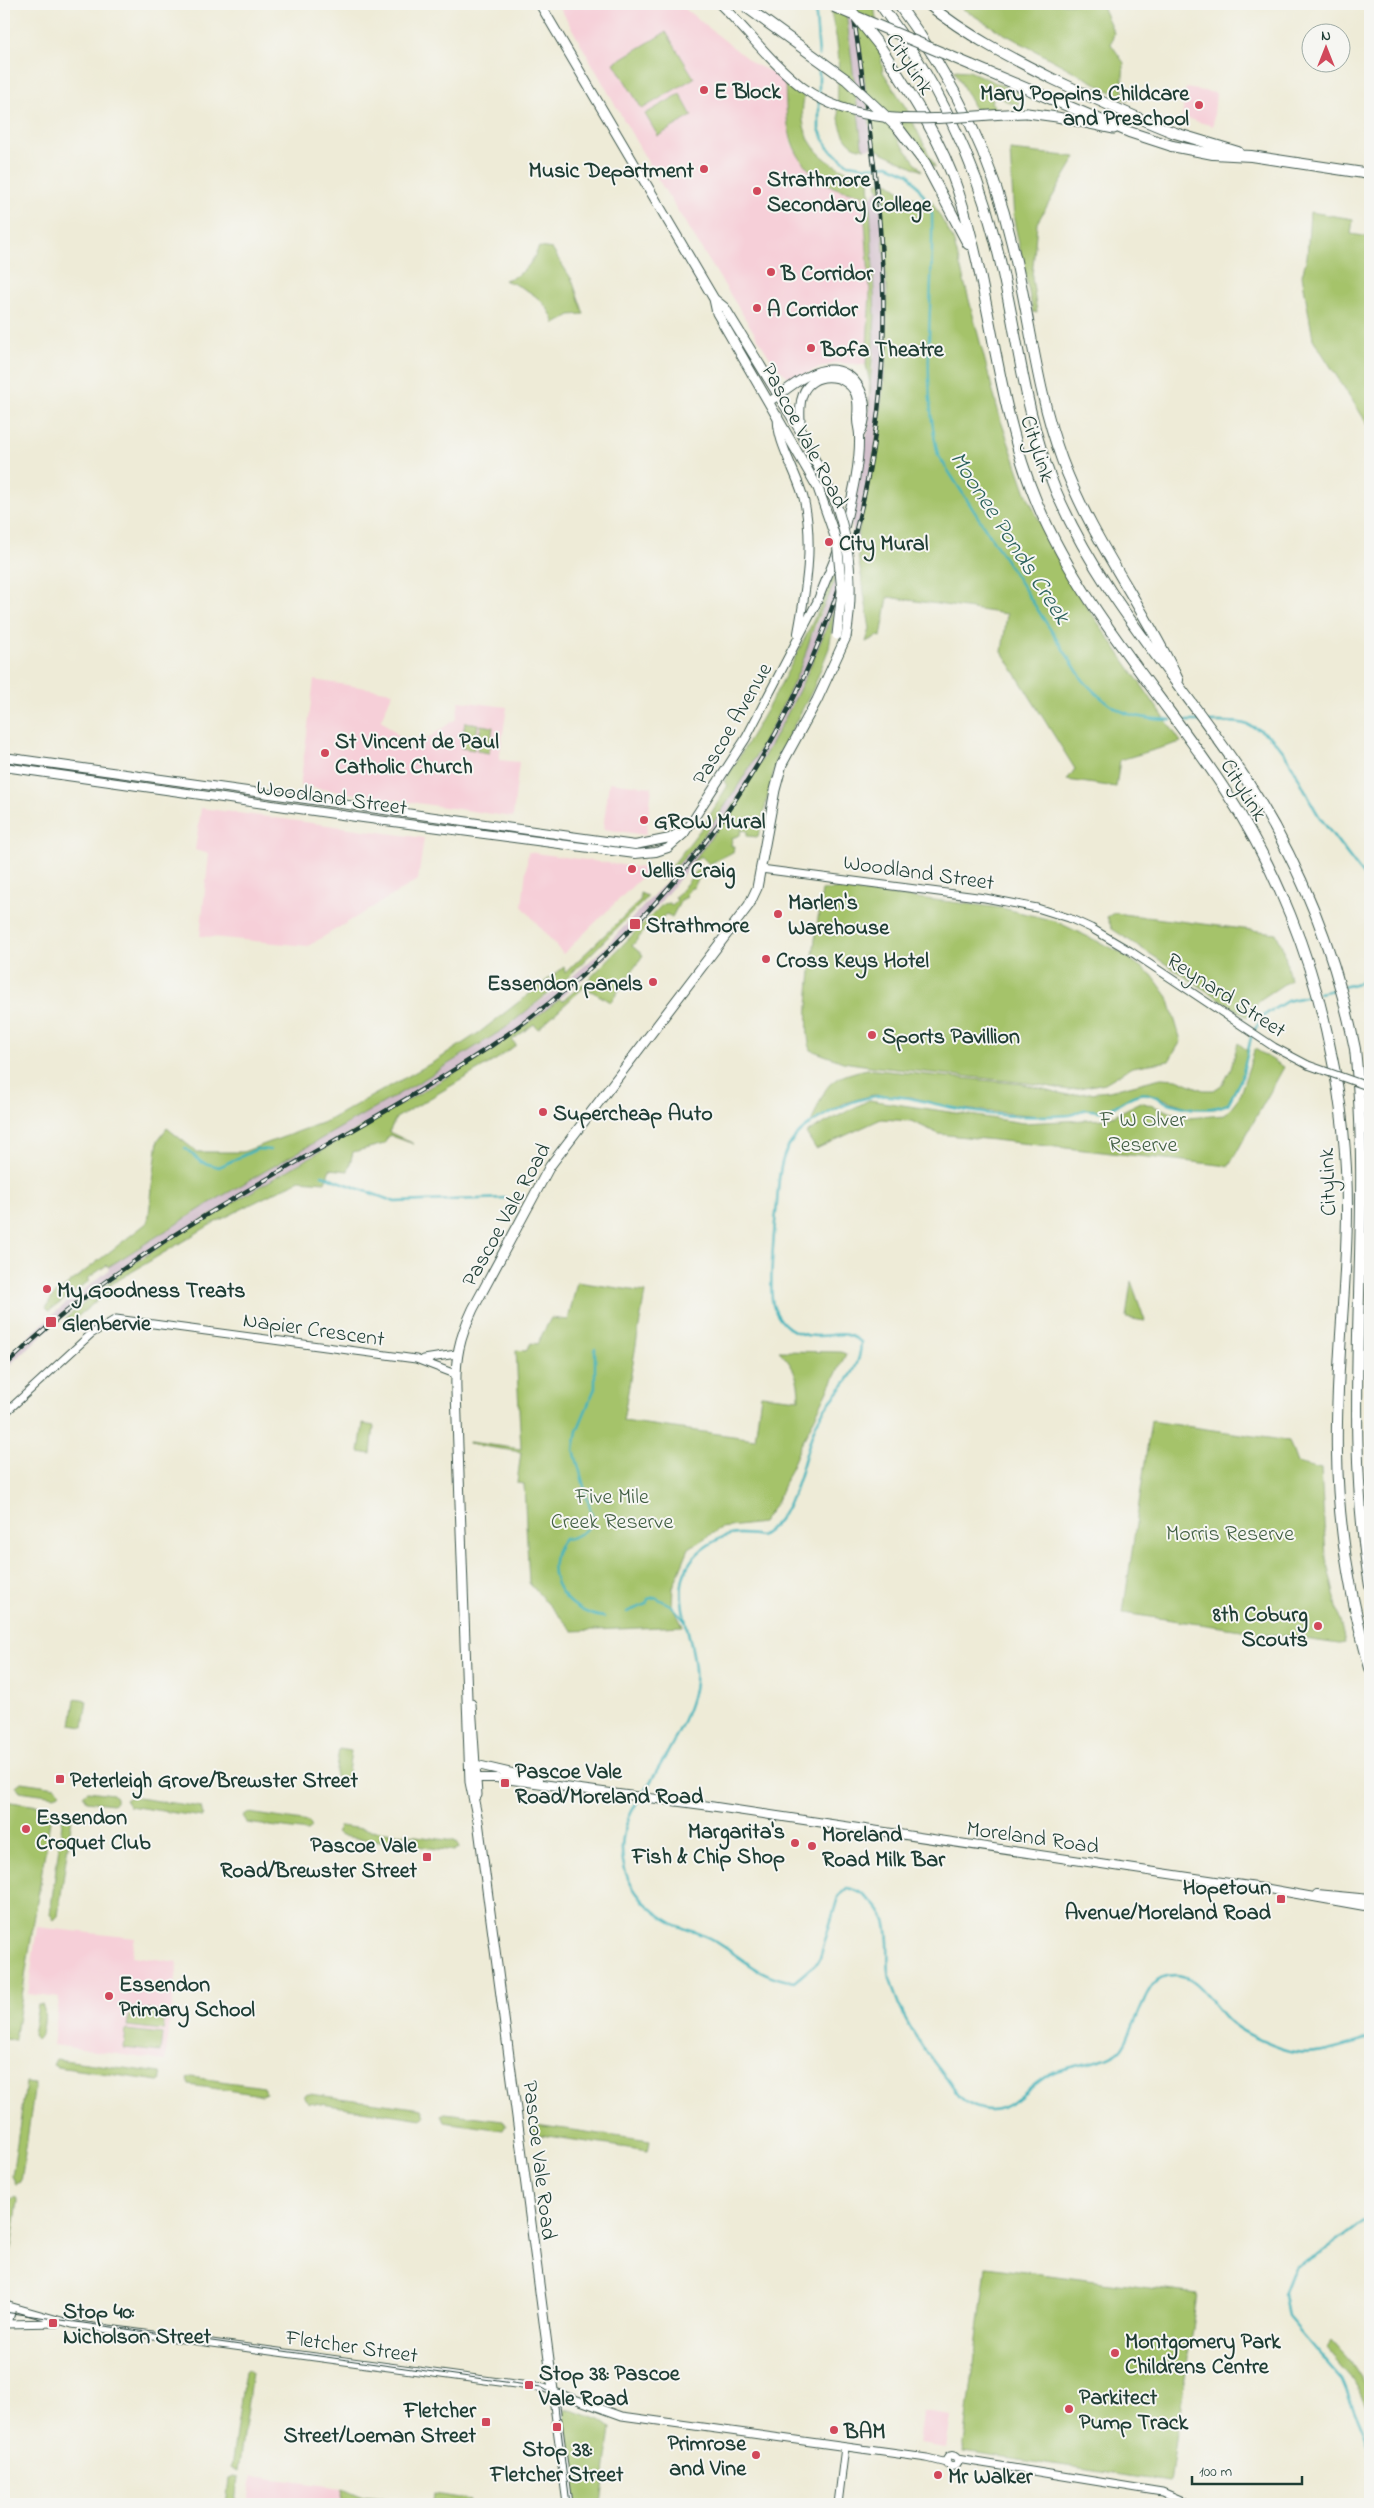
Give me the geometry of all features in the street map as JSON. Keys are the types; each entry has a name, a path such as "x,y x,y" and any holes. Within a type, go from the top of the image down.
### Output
{"highway":[{"path":"828,4 1128,132 1172,146 1370,174"},
{"name":"CityLink","path":"846,4 879,45 919,108 957,187 976,258 1004,401 1038,504 1083,591 1232,801 1266,861 1298,936 1314,984 1321,1007 1339,1095 1346,1174 1347,1210 1336,1448 1338,1495 1350,1589 1370,1668"},
{"name":"CityLink","path":"880,4 916,55 942,101 977,180 996,242 1029,409 1054,487 1075,532 1114,599 1246,780 1287,849 1321,927 1354,1045 1364,1097 1370,1177 1369,1264 1360,1440 1363,1534 1370,1586"},
{"path":"898,4 953,89 971,124 995,184 1013,244 1041,392 1074,492 1110,563 1158,639 1188,701"},
{"path":"928,4 964,31 1013,59 1128,115 1175,133 1251,156"},
{"path":"744,5 847,80 899,128 925,163 976,258"}],"main road":[{"name":"Pascoe Vale Road","path":"540,4 714,299 724,308 802,432 835,501 844,527 850,567 851,608 827,680 782,764 775,790 757,888 748,905 550,1166 473,1309 462,1333 456,1354 455,1374 468,1685 467,1709 473,1778 568,2504"},
{"path":"720,4 786,74 820,98 849,110 895,119 1027,113 1057,116 1128,132"},
{"name":"Pascoe Vale Road","path":"714,299 717,313 770,401 824,502 833,527 840,561 842,636"},
{"name":"Pascoe Avenue","path":"656,852 679,840 736,754 797,643 825,584 840,545 856,470 860,434 864,425 866,400 856,384 845,374 828,370 816,372 770,401"},
{"name":"Pascoe Avenue","path":"802,432 800,407 803,392 813,382 827,377 842,380 854,391 857,400 857,423 860,434"},
{"name":"Pascoe Avenue","path":"778,416 777,427 798,480 808,518 808,572 797,643"},
{"name":"Woodland Street","path":"4,757 635,845 654,842"},
{"name":"Woodland Street","path":"4,767 427,827 635,854 656,852"},
{"name":"Pascoe Avenue","path":"654,842 676,836 694,820"},
{"path":"654,842 656,852"},
{"name":"Moreland Road","path":"473,1764 560,1785"},
{"name":"Moreland Road","path":"473,1778 560,1785 661,1798 1263,1888 1370,1907"},
{"name":"Moreland Road","path":"1263,1888 1370,1899"}],"street":[{"name":"Woodland Street","path":"761,869 986,898 1037,908 1069,918"},
{"name":"Reynard Street","path":"1069,918 1091,928 1130,951 1274,1047 1308,1066 1370,1087"},
{"name":"Napier Crescent","path":"4,1414 90,1334 116,1320 416,1359 434,1359 456,1354"},
{"name":"Napier Crescent","path":"416,1359 455,1374"},
{"name":"Fletcher Street","path":"7,2303 72,2324"},
{"path":"5,2324 11,2315 7,2303"},
{"name":"Fletcher Street","path":"5,2324 72,2324 553,2390 622,2416 947,2461 953,2456 957,2462 1162,2492 1190,2504"},
{"path":"838,2504 846,2447"}],"shaded area":[{"name":"Strathmore Secondary College","path":"558,4 679,4 754,64 785,78 786,113 791,144 806,167 834,187 863,194 870,291 866,365 836,363 813,370 794,381 775,366 654,173"},
{"path":"845,4 855,4 873,148 865,149 862,146"},
{"name":"Mary Poppins Childcare and Preschool","path":"1186,88 1216,93 1213,126 1182,117"},
{"path":"878,189 880,190 885,252 886,362 876,445 856,544 851,521 867,433 874,355 874,276 870,198"},
{"path":"836,576 837,599 824,635 789,713 753,777 697,858 656,907 605,958 560,999 494,1048 174,1237 114,1275 65,1314 4,1370 4,1359 59,1309 109,1270 108,1267 210,1203 478,1046 560,987 599,953 676,871 674,869 698,843 732,793 766,737 791,688"},
{"path":"314,680 393,692 381,720 413,748 456,719 459,701 507,707 499,760 519,762 513,817 300,786"},
{"path":"609,782 652,787 646,835 603,829"},
{"path":"201,808 424,838 418,880 308,946 200,936 209,854 195,850"},
{"path":"528,852 643,868 646,873 563,954 522,906"},
{"name":"Essendon Primary School","path":"37,1927 135,1938 132,1956 178,1962 165,2061 53,2045 59,1998 28,1994"},
{"path":"923,2412 951,2416 946,2448 919,2444"},
{"path":"252,2476 343,2488 341,2504 248,2504"}],"green space":[{"path":"830,4 845,4 862,146 865,149 853,145 845,136 840,124 838,109 838,50"},
{"path":"855,4 874,4 883,72 906,108 935,167 933,167 901,127 894,134 922,171 873,148"},
{"path":"939,4 955,4 944,8"},
{"path":"955,4 1101,4 1114,33 1111,44 1124,63 1122,88 1128,101 999,31"},
{"path":"666,32 694,78 642,109 614,63"},
{"path":"954,70 969,71 1022,94 1017,106 994,95 991,102 998,110 975,109"},
{"path":"785,78 804,97 802,113 804,128 817,151 828,161 840,168 869,178 875,315 868,420 870,384 866,365 870,291 863,195 833,187 817,177 797,154 788,127"},
{"path":"680,94 692,116 658,136 645,114"},
{"path":"1010,150 1076,157 1037,223 1032,277 1037,313 1033,312 1014,220"},
{"path":"877,182 890,183 906,196 932,202 953,239 1000,418 1026,493 1067,578 1181,742 1120,760 1116,787 1067,780 1075,769 1002,652 1007,614 888,597 881,637 878,636 866,642 870,629 856,544 876,445 886,362 887,294 880,190 878,189"},
{"path":"1310,212 1353,219 1351,234 1370,237 1370,428 1313,339 1302,275 1307,257"},
{"path":"539,247 552,249 572,280 584,314 570,315 555,324 541,301 528,291 504,280 516,276 526,269"},
{"path":"836,568 832,588 816,621 802,662 774,723 758,752 722,811 681,861 660,881 704,825 728,785 724,782 799,650"},
{"path":"837,599 829,648 813,689 777,758 758,837 747,836 747,831 741,830 740,835 732,838 731,846 734,846 733,852 709,864 701,856 688,868 733,805 773,740 808,671"},
{"path":"465,722 478,724 474,750 461,748"},
{"path":"481,725 493,727 489,753 477,751"},
{"path":"700,867 708,872 699,878 693,888 686,894 687,897 681,900 672,917 666,914 653,926 650,924 632,946 643,955 611,1002 584,987 538,1029 534,1024 512,1040 516,1045 497,1059 396,1118 389,1132 414,1144 389,1135 384,1144 353,1152 348,1171 330,1169 325,1182 299,1180 210,1225 110,1285 108,1299 100,1298 70,1323 66,1318 115,1276 174,1237 466,1066 495,1048 560,999 562,1001 585,983 663,904 669,903 672,905 677,900 675,898"},
{"path":"841,889 1002,908 1055,921 1120,952 1152,975 1168,997 1181,1041 1169,1061 1132,1067 1105,1083 1069,1090 1028,1083 843,1062 811,1050 808,1038 809,997 822,890"},
{"path":"640,893 647,896 644,901 566,979 504,1029 421,1081 210,1203 108,1267 107,1265 49,1311 46,1308 53,1296 148,1222 158,1140 167,1128 197,1152 243,1152 327,1121 439,1059 480,1032 564,967 565,973 640,901"},
{"path":"1114,913 1276,933 1284,951 1290,980 1261,999 1247,1017 1112,929 1107,917"},
{"path":"1238,1043 1248,1051 1242,1077 1228,1104 1215,1109 1192,1109 1148,1093 1133,1096 1106,1111 1085,1110 1068,1115 1040,1116 951,1108 911,1097 873,1095 844,1103 811,1123 824,1092 835,1080 842,1076 867,1069 1023,1084 1068,1095 1109,1091 1161,1078 1177,1079 1203,1090 1214,1090 1223,1084 1230,1071"},
{"name":"F W Olver Reserve","path":"1255,1049 1284,1067 1229,1166 939,1134 911,1121 881,1119 816,1149 806,1133 869,1100 1023,1123 1106,1119 1141,1102 1188,1118 1225,1115 1239,1097"},
{"path":"1131,1281 1145,1321 1126,1318"},
{"name":"Five Mile Creek Reserve","path":"577,1282 645,1292 623,1421 755,1439 761,1395 799,1399 795,1373 779,1351 841,1352 846,1354 801,1445 776,1503 762,1523 721,1528 689,1548 673,1587 672,1606 683,1626 573,1631 529,1583 524,1484 517,1483 521,1452 469,1444 469,1442 521,1449 516,1350 526,1351 531,1343 537,1344 551,1318 568,1320"},
{"name":"Morris Reserve","path":"1151,1421 1289,1441 1297,1463 1321,1469 1326,1558 1345,1643 1339,1644 1123,1613"},
{"path":"363,1424 374,1426 371,1454 359,1452"},
{"path":"75,1699 87,1701 83,1727 71,1725"},
{"path":"339,1749 351,1751 347,1779 335,1777"},
{"path":"21,1782 56,1787 60,1792 55,1796 19,1791 16,1786"},
{"path":"88,1791 113,1794 116,1802 112,1804 87,1801 83,1795"},
{"path":"130,1797 201,1807 203,1815 202,1817 129,1806 125,1800"},
{"path":"4,1801 52,1808 15,2040 4,2039"},
{"path":"68,1813 72,1817 58,1916 54,1920 50,1914 63,1816"},
{"path":"249,1813 309,1822 312,1828 308,1831 247,1823 243,1817"},
{"path":"340,1826 454,1841 458,1843 459,1848 454,1851 341,1836 336,1832"},
{"path":"38,2005 42,2005 44,2008 44,2018 43,2029 37,2040 33,2035"},
{"path":"130,2008 165,2012 163,2030 127,2026"},
{"path":"126,2030 162,2034 160,2052 124,2048"},
{"path":"56,2059 161,2073 162,2079 159,2081 57,2067 53,2065"},
{"path":"191,2077 264,2087 266,2093 262,2095 189,2085 187,2079"},
{"path":"26,2083 35,2084 21,2182 16,2184 12,2176"},
{"path":"305,2095 422,2109 425,2116 422,2119 308,2102 305,2099"},
{"path":"445,2113 503,2120 506,2125 503,2130 444,2122 441,2115"},
{"path":"536,2125 650,2141 648,2151 534,2134 532,2129"},
{"path":"15,2196 18,2201 4,2296 4,2237 9,2201"},
{"path":"986,2267 1197,2294 1170,2482 963,2452"},
{"path":"1332,2341 1350,2361 1370,2393 1370,2411 1352,2379 1326,2349"},
{"path":"247,2369 252,2373 238,2471 231,2467 245,2371"},
{"path":"566,2408 600,2420 611,2428 601,2504 576,2504 563,2415"},
{"path":"233,2477 238,2478 235,2504 226,2504 229,2479"},
{"path":"343,2488 361,2496 401,2500 406,2504 341,2504"},
{"path":"434,2494 470,2500 469,2504 433,2501"}],"waterway":[{"name":"Moonee Ponds Creek","path":"815,4 819,56"},
{"name":"Moonee Ponds Creek","path":"819,63 819,129 828,148 848,164 868,167 888,165 909,174 924,196 932,214 929,366 930,397 938,455 1083,680 1103,699 1122,711 1143,718 1171,720"},
{"name":"Moonee Ponds Creek","path":"1181,721 1201,721"},
{"name":"Moonee Ponds Creek","path":"1209,722 1246,724 1264,732 1275,741 1292,765 1319,816 1370,884"},
{"name":"Moonee Ponds Creek","path":"1343,987 1370,980"},
{"name":"Moonee Ponds Creek","path":"1319,993 1338,989"},
{"name":"Moonee Ponds Creek","path":"642,1795 682,1725 693,1695 695,1664 683,1611 682,1594 683,1577 690,1562 704,1548 718,1539 737,1534 761,1536 783,1514 796,1486 816,1424 856,1367 859,1355 861,1342 849,1335 815,1336 802,1334 785,1325 774,1308 771,1273 778,1188 782,1162 791,1142 799,1133 823,1116 857,1100 871,1097 899,1097 972,1112 1021,1116 1064,1116 1084,1110 1104,1111 1142,1094 1155,1096 1166,1102 1189,1108 1205,1109 1228,1104 1242,1077 1252,1033 1266,1014 1287,1001 1313,995"},
{"path":"185,1148 201,1162 219,1167 257,1149 270,1150"},
{"path":"322,1175 395,1202 507,1198"},
{"path":"595,1349 595,1388 577,1431 574,1450 593,1519 589,1527 582,1533 564,1539 556,1552 554,1565 555,1578 568,1600 590,1614 604,1617"},
{"path":"627,1612 646,1604 648,1599 655,1597 672,1606 685,1621"},
{"name":"Moonee Ponds Creek","path":"639,1799 629,1818 623,1836 622,1854 625,1870 632,1886 642,1900 656,1913 674,1924 713,1940 760,1971 794,1982 819,1961 838,1897 847,1888 859,1892 870,1900 879,1910 885,1921 888,1935 890,1978 905,2018 920,2043 958,2094 963,2100 977,2108 990,2110 1006,2106 1054,2072 1099,2060 1116,2053 1121,2049 1131,2032 1145,1999 1155,1982 1161,1978 1173,1975 1183,1976 1193,1981 1231,2023 1253,2036 1281,2048 1305,2053 1333,2049 1370,2039"},
{"name":"Moonee Ponds Creek","path":"1370,2217 1337,2242 1295,2267 1284,2295 1288,2317 1342,2380 1370,2447"}],"tram line":[{"path":"4,2312 541,2387 551,2393 558,2406 570,2504"}],"railway":[{"path":"4,1367 56,1320 111,1277 169,1238 409,1098 468,1061 556,998 635,925 704,844 763,755 811,660 848,560 872,455 883,347 882,261 875,175 852,4"}],"place":[{"name":"E Block","path":"704,90"},
{"name":"Mary Poppins Childcare and Preschool","path":"1199,105"},
{"name":"Music Department","path":"704,169"},
{"name":"Strathmore Secondary College","path":"757,191"},
{"name":"B Corridor","path":"771,272"},
{"name":"A Corridor","path":"757,308"},
{"name":"Bofa Theatre","path":"811,348"},
{"name":"City Mural","path":"829,542"},
{"name":"St Vincent de Paul Catholic Church","path":"325,753"},
{"name":"GROW Mural","path":"644,820"},
{"name":"Jellis Craig","path":"632,869"},
{"name":"Marlen's Warehouse","path":"778,914"},
{"name":"Strathmore","path":"635,924"},
{"name":"Cross Keys Hotel","path":"766,959"},
{"name":"Essendon panels","path":"653,982"},
{"name":"Sports Pavillion","path":"872,1035"},
{"name":"Supercheap Auto","path":"543,1112"},
{"name":"My Goodness Treats","path":"47,1289"},
{"name":"Glenbervie","path":"51,1322"},
{"name":"8th Coburg Scouts","path":"1318,1626"},
{"name":"Peterleigh Grove/Brewster Street","path":"60,1779"},
{"name":"Pascoe Vale Road/Moreland Road","path":"505,1783"},
{"name":"Essendon Croquet Club","path":"26,1829"},
{"name":"Margarita's Fish & Chip Shop","path":"795,1843"},
{"name":"Moreland Road Milk Bar","path":"812,1846"},
{"name":"Pascoe Vale Road/Brewster Street","path":"427,1857"},
{"name":"Hopetoun Avenue/Moreland Road","path":"1281,1899"},
{"name":"Essendon Primary School","path":"109,1996"},
{"name":"Stop 40: Nicholson Street","path":"53,2323"},
{"name":"Montgomery Park Childrens Centre","path":"1115,2353"},
{"name":"Stop 38: Pascoe Vale Road","path":"529,2385"},
{"name":"Parkitect Pump Track","path":"1069,2409"},
{"name":"Fletcher Street/Loeman Street","path":"486,2422"},
{"name":"Stop 38: Fletcher Street","path":"557,2427"},
{"name":"BAM","path":"834,2430"},
{"name":"Primrose and Vine","path":"756,2455"},
{"name":"Mr Walker","path":"938,2475"}]}
